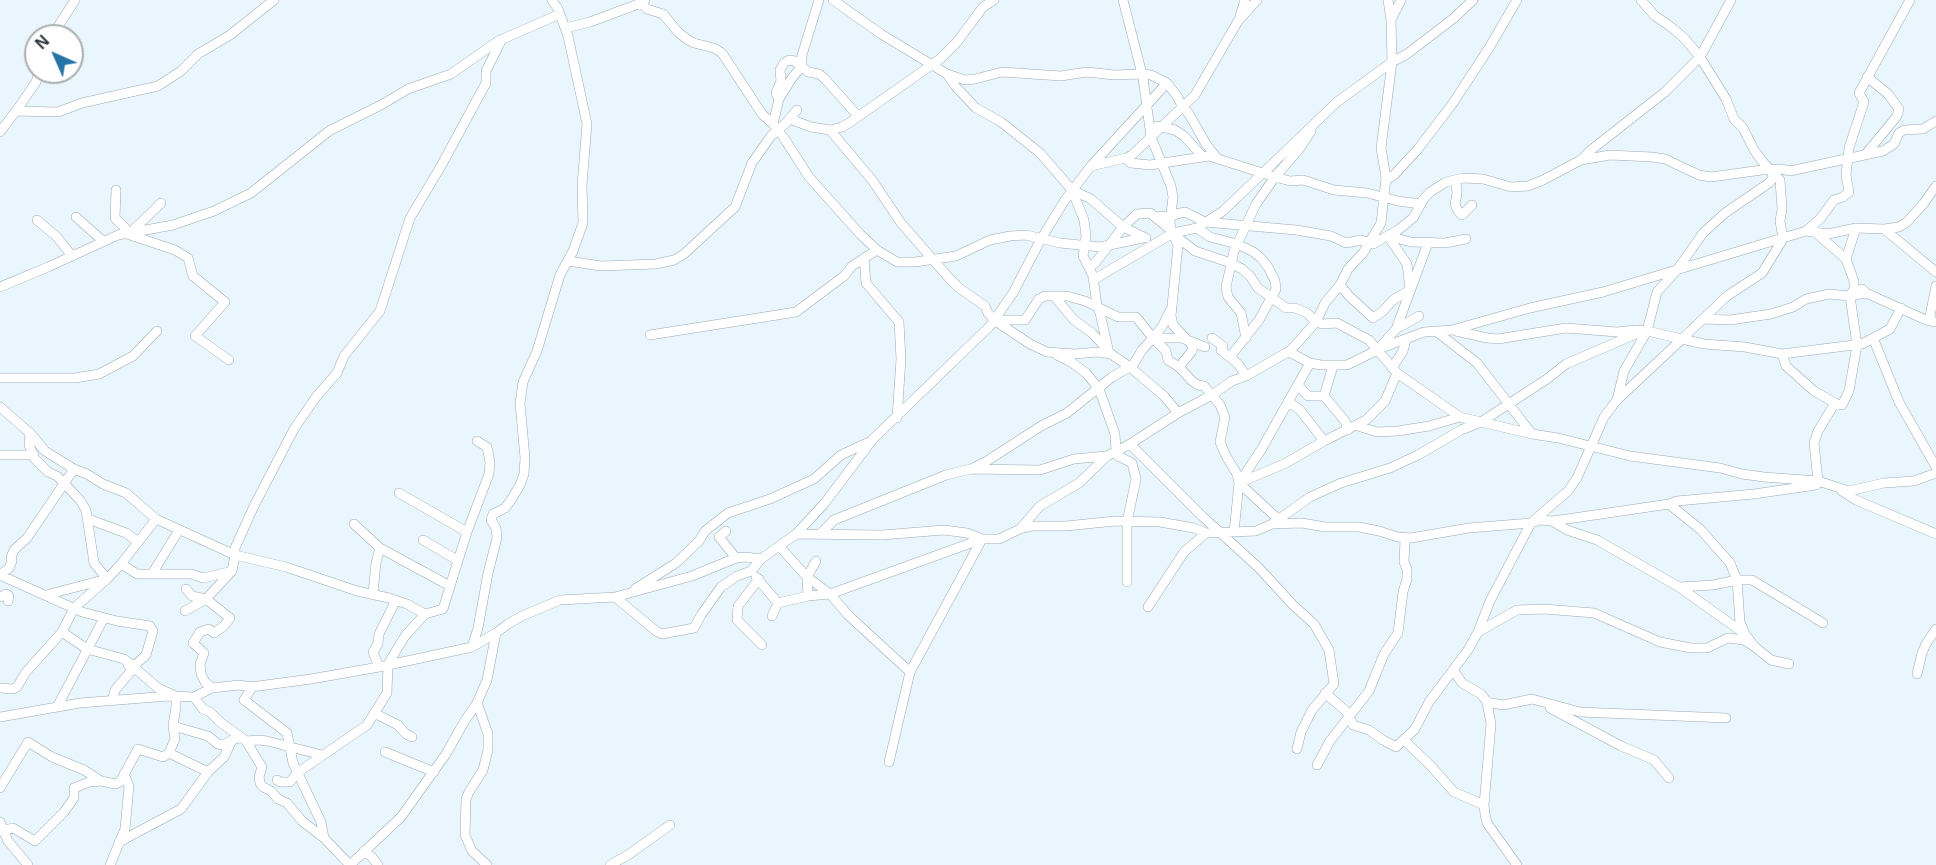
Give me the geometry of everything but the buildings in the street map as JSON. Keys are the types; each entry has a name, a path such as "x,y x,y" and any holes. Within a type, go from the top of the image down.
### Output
{"street":[{"path":"59,24 74,0"},
{"path":"16,111 58,112 82,103 158,86 181,71 198,54 230,35 274,0"},
{"path":"472,647 497,538 496,528 491,520 493,514 505,508 511,500 524,474 525,458 520,403 523,382 537,351 560,275 573,251 583,223 582,185 587,124 565,28 552,0"},
{"path":"568,261 601,266 656,264 674,260 684,254 735,207 743,189 747,171 775,127 779,99 801,67 802,55 819,0"},
{"path":"833,0 881,34 947,74 964,80 1002,72 1061,76 1087,72 1151,75 1167,83 1217,158"},
{"path":"790,119 811,127 830,130 842,127 940,59 957,42 983,7 994,0"},
{"path":"1123,0 1142,74 1151,137 1171,186 1173,198 1172,231 1178,245 1171,316 1173,325 1193,346 1192,351 1179,367"},
{"path":"1238,21 1245,0"},
{"path":"1091,166 1126,158 1140,148 1195,95 1238,21 1257,0"},
{"path":"1020,529 1040,506 1079,483 1112,454 1232,381 1246,376 1289,352 1316,322 1325,303 1340,285 1348,269 1363,254 1381,223 1386,180 1381,148 1392,62 1388,0"},
{"path":"1391,20 1401,0"},
{"path":"1201,225 1223,211 1337,102 1392,62 1407,54 1454,18 1473,0"},
{"path":"1386,180 1394,175 1418,149 1453,103 1517,0"},
{"path":"1325,693 1332,697 1353,724 1369,730 1396,747 1404,740 1418,725 1429,702 1468,650 1490,601 1531,523 1568,491 1577,478 1604,417 1617,400 1727,296 1762,273 1783,239 1780,221 1782,209 1780,180 1762,162 1743,128 1734,119 1726,99 1700,57 1685,39 1655,15 1641,0"},
{"path":"1093,280 1160,241 1172,231 1201,225 1245,225 1331,236 1346,243 1361,240 1373,244 1413,218 1420,204 1430,192 1439,186 1463,178 1483,179 1511,187 1528,186 1543,180 1581,160 1665,92 1700,57 1731,0"},
{"path":"1810,231 1834,200 1849,192 1847,160 1849,147 1864,102 1859,93 1910,0"},
{"path":"565,28 590,22 643,2 647,9 663,14 678,32 694,43 714,48 722,53 762,114 784,138 809,177 860,234 878,250 897,262 956,256 990,240 1026,235 1084,246 1109,245 1143,238"},
{"path":"0,287 103,241 128,233 173,225 214,211 251,194 329,131 408,89 451,74 502,39 560,14"},
{"path":"185,611 206,599 232,571 235,548 294,429 316,397 337,374 344,356 380,311 410,218 486,83 486,71 502,39"},
{"path":"779,99 776,93 781,81 780,70 784,63 789,60 795,61 808,72 819,74 824,78 858,116"},
{"path":"947,74 976,108 1014,132 1045,158 1072,190 1084,220 1086,236 1083,256 1093,280 1108,351"},
{"path":"1865,155 1897,116 1899,109 1888,94 1867,77"},
{"path":"722,587 737,576 750,571 760,559 796,534 824,504 873,439 897,418 994,320 1013,293 1041,239 1072,190 1091,166 1147,109 1167,83"},
{"path":"0,132 35,84"},
{"path":"1147,109 1159,128 1175,130 1184,136 1203,157"},
{"path":"775,127 790,119 797,110"},
{"path":"1581,160 1610,155 1652,157 1665,159 1699,175 1711,177 1781,169 1790,171 1883,151 1894,144 1899,133 1904,130 1923,129 1936,121"},
{"path":"1246,338 1241,313 1228,297 1226,287 1231,263 1245,225 1256,204 1300,148 1316,123"},
{"path":"830,130 872,180 902,223 958,288 985,306 994,320 1030,344 1071,362 1086,373 1099,389 1115,434 1112,454"},
{"path":"1126,158 1138,165 1203,157 1217,158 1261,174 1290,181 1303,180 1335,190 1367,193 1420,204"},
{"path":"1617,400 1624,371 1644,331 1657,292 1677,270 1703,233 1725,213 1769,183 1773,178 1772,171"},
{"path":"1456,180 1457,194 1453,204 1455,212 1463,219"},
{"path":"1289,352 1311,363 1347,365 1377,350 1424,332 1437,333 1452,330 1530,308 1604,292 1810,231 1828,234 1856,228 1899,227 1907,222 1936,186"},
{"path":"116,190 115,218 128,233 176,250 188,258 194,276 225,302 195,336 229,360"},
{"path":"1072,190 1091,199 1123,227 1143,238 1178,245"},
{"path":"128,233 161,203"},
{"path":"1453,204 1462,214 1472,205"},
{"path":"1089,268 1123,227 1137,214 1144,212 1156,217 1195,251 1231,263 1250,276 1258,288 1270,299 1286,308 1304,311 1316,322 1337,323 1369,340 1394,371 1460,417 1630,456 1720,468 1742,474 1821,482 1849,491 1884,483 1914,481 1936,473"},
{"path":"1156,217 1171,217 1185,212 1201,225 1210,237 1238,244 1257,254 1271,272 1276,285 1270,299 1259,320 1230,357"},
{"path":"76,217 103,241"},
{"path":"37,220 57,237 72,256"},
{"path":"1846,258 1856,228"},
{"path":"1884,229 1936,272"},
{"path":"1782,354 1786,366 1814,391 1842,405 1849,391 1857,345 1850,296 1854,289 1854,281 1846,258 1810,231"},
{"path":"1388,236 1411,242 1428,243 1466,239"},
{"path":"1388,236 1407,264 1410,290"},
{"path":"1396,329 1428,243"},
{"path":"650,335 796,312 844,276 852,266 878,250"},
{"path":"864,258 866,283 899,322 901,359 897,418"},
{"path":"1854,281 1866,293 1926,320 1934,321"},
{"path":"1340,285 1373,318 1393,300 1410,290"},
{"path":"1934,321 1930,316 1936,286"},
{"path":"1704,319 1730,320 1771,314 1793,307 1806,299 1829,294 1850,296 1866,293"},
{"path":"994,320 1025,320 1039,299 1045,296 1067,296 1118,316 1136,317 1166,351 1168,360 1179,367 1198,386 1204,386 1220,405 1224,417 1220,442 1237,474 1239,483 1234,532"},
{"path":"1054,296 1074,320 1164,396 1178,413"},
{"path":"820,534 834,520 946,476 971,469 1041,426 1067,413 1112,377 1130,367 1163,325 1172,307"},
{"path":"1452,330 1498,339 1566,328 1644,331 1704,344 1745,347 1782,354 1857,345 1890,329 1901,308"},
{"path":"1377,350 1396,329 1419,316"},
{"path":"778,603 830,594 982,539 999,539 1032,526 1160,522 1194,528 1206,533 1256,531 1275,522 1310,497 1390,468 1418,455 1461,430 1481,422 1566,364 1644,331"},
{"path":"0,378 75,378 99,374 134,356 157,332"},
{"path":"1437,333 1477,363 1532,434"},
{"path":"1153,338 1176,338 1205,346"},
{"path":"1212,338 1223,346 1221,350 1238,364 1246,376"},
{"path":"1873,338 1899,402 1936,467"},
{"path":"1239,483 1286,463 1366,420 1385,401 1406,340"},
{"path":"1052,353 1108,351"},
{"path":"1239,483 1261,450 1311,363"},
{"path":"1324,396 1333,366"},
{"path":"1299,386 1308,396 1324,396 1345,420 1348,430"},
{"path":"1289,402 1300,410 1324,441"},
{"path":"1821,482 1814,443 1818,431 1835,403"},
{"path":"0,407 30,433 45,451 74,469 126,493 156,519 235,555 286,567 357,591 396,600 425,614"},
{"path":"1358,426 1377,432 1398,431 1429,426 1460,417"},
{"path":"30,433 29,446 34,455 48,472 57,476 80,500 88,519 94,563 107,579"},
{"path":"628,594 676,563 699,541 705,531 728,513 770,499 814,479 841,455 873,439"},
{"path":"383,665 425,614 443,609 457,560 489,474 490,462 487,447 477,441"},
{"path":"1130,444 1314,624 1329,650 1334,684 1312,710 1301,732 1297,749"},
{"path":"971,469 1040,470 1074,459 1112,454 1132,463 1136,479 1127,522 1127,582"},
{"path":"0,455 34,455"},
{"path":"62,632 87,649 124,659 134,666 145,656 153,629 142,623 104,618 74,608 0,575 9,568 14,550 27,538 74,469"},
{"path":"1239,483 1275,522 1325,527 1359,527 1405,538 1469,528 1531,523 1540,520 1552,521 1677,501 1754,494 1821,482"},
{"path":"1838,488 1856,500 1936,534"},
{"path":"399,493 467,532"},
{"path":"1669,504 1701,530 1730,563 1737,580 1740,622 1745,634 1755,647"},
{"path":"88,519 126,533 137,542"},
{"path":"0,688 17,687 26,672 62,632 74,608 121,564 156,519"},
{"path":"1552,521 1567,530 1598,540 1679,587 1745,634"},
{"path":"354,524 381,549 450,586"},
{"path":"152,574 179,530"},
{"path":"796,534 882,535 944,530 967,533 982,539"},
{"path":"726,531 719,537 740,556"},
{"path":"1148,607 1184,552 1206,533"},
{"path":"1317,765 1330,741 1369,691 1384,654 1398,633 1403,592 1407,579 1407,568 1404,562 1405,538"},
{"path":"889,762 910,672 982,539"},
{"path":"423,540 457,560"},
{"path":"780,547 807,576 830,594 848,615 910,672"},
{"path":"373,593 376,562 381,549"},
{"path":"615,597 662,634 694,628 740,556"},
{"path":"0,717 80,703 176,696 194,697 212,688 311,679 472,647 522,616 560,600 615,597 692,576 740,556 760,559"},
{"path":"808,596 807,576 816,561"},
{"path":"121,564 137,574 191,573 203,578 232,571"},
{"path":"750,571 778,603"},
{"path":"46,595 107,579"},
{"path":"759,579 738,606 737,620 762,645"},
{"path":"1679,587 1752,580 1823,623"},
{"path":"186,589 192,596 206,599 230,618 224,627 214,633 209,628 200,632 193,643 204,653 200,665 201,674 212,688"},
{"path":"278,780 290,782 297,773 367,725 387,693 383,665 373,652 396,600"},
{"path":"772,616 778,603"},
{"path":"1478,632 1516,610 1544,609 1594,613 1660,642 1691,648 1707,648 1728,638 1744,640 1771,660 1789,664"},
{"path":"57,707 104,618"},
{"path":"1917,674 1922,653 1936,629"},
{"path":"194,697 203,709 210,712 240,740 261,767 260,783 278,799 287,803 302,821 324,838 350,865 401,817 434,772 477,703 490,670 496,633"},
{"path":"124,659 158,688 176,696"},
{"path":"111,702 115,690 132,670 124,659"},
{"path":"1454,671 1462,683 1481,694 1487,702 1491,724 1484,805 1487,823 1517,865"},
{"path":"253,686 244,700 287,733 293,763 321,822 324,838"},
{"path":"0,788 28,742 52,757 84,770 101,781 115,784 120,782 138,749 163,757 169,753 175,739 173,726 176,696"},
{"path":"1487,702 1503,705 1535,699 1580,712 1726,718"},
{"path":"1535,699 1621,746 1654,760 1669,778"},
{"path":"477,703 488,734 488,750 483,770 466,799 465,826 467,844 481,863"},
{"path":"374,713 398,725 412,737"},
{"path":"173,726 208,736 223,745 240,740 259,740 322,755"},
{"path":"120,842 181,809 208,772 240,740"},
{"path":"1404,740 1454,792 1484,805"},
{"path":"385,752 434,772"},
{"path":"169,753 208,772"},
{"path":"110,865 124,830 129,786 124,774"},
{"path":"28,865 8,841 1,828 13,828 35,841 75,798 74,788 101,781"},
{"path":"610,865 670,825"},
{"path":"364,852 378,865"}]}
